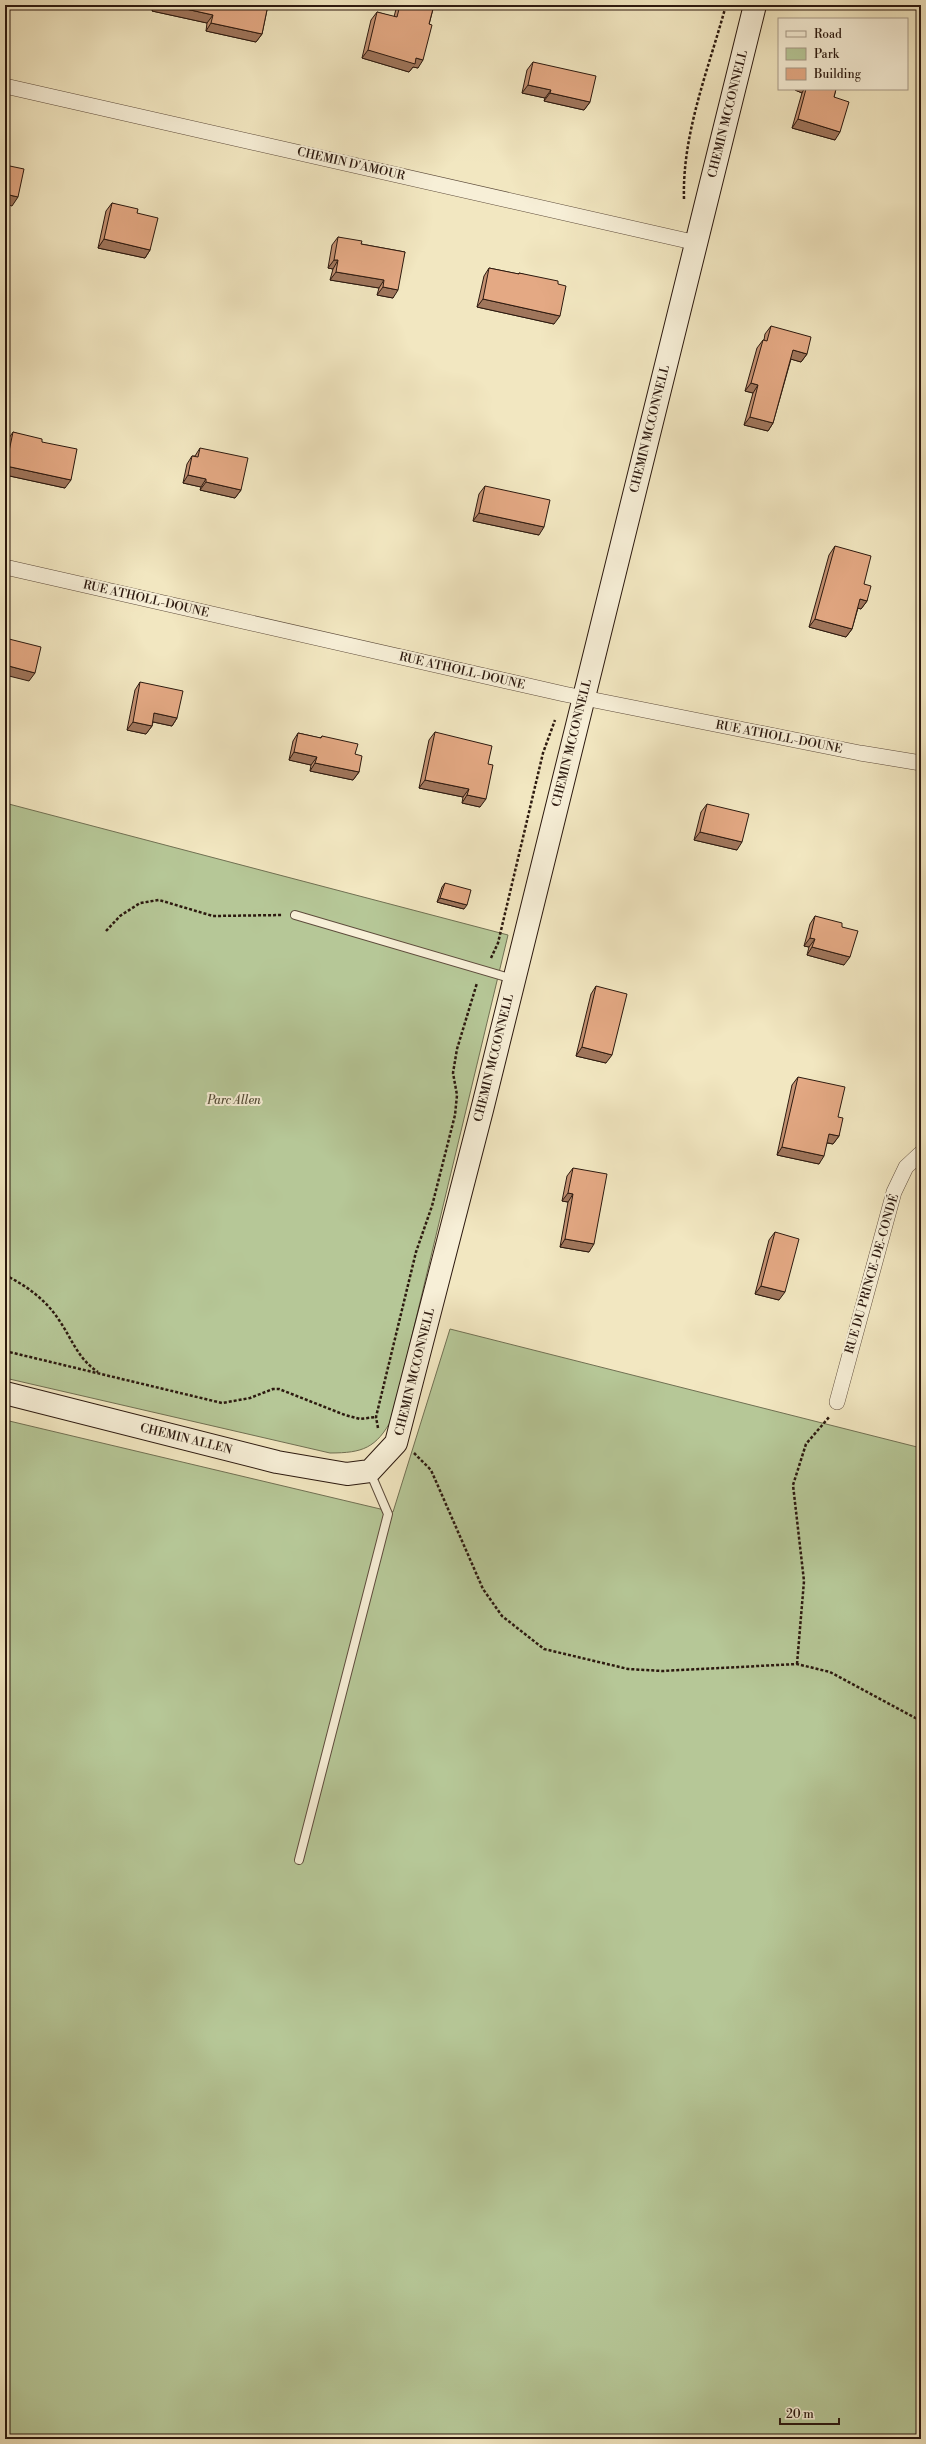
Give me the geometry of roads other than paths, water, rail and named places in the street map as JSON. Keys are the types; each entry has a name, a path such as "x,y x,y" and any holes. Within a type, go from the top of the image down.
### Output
{"street":[{"name":"CHEMIN MCCONNELL","path":"370,1471 396,1443 514,979 574,696 697,243 755,5"},
{"name":"CHEMIN D'AMOUR","path":"5,86 697,243"},
{"name":"RUE ATHOLL-DOUNE","path":"5,567 574,696 860,753 921,763"},
{"name":"RUE DU PRINCE-DE-CONDÉ","path":"837,1402 894,1192 906,1167 921,1153"},
{"name":"CHEMIN ALLEN","path":"5,1393 277,1462 347,1474 370,1471"}],"lane":[{"path":"295,915 514,979"},
{"path":"299,1860 388,1514 370,1471"}],"park label":[{"name":"Parc Allen","path":"234,1100"}]}
